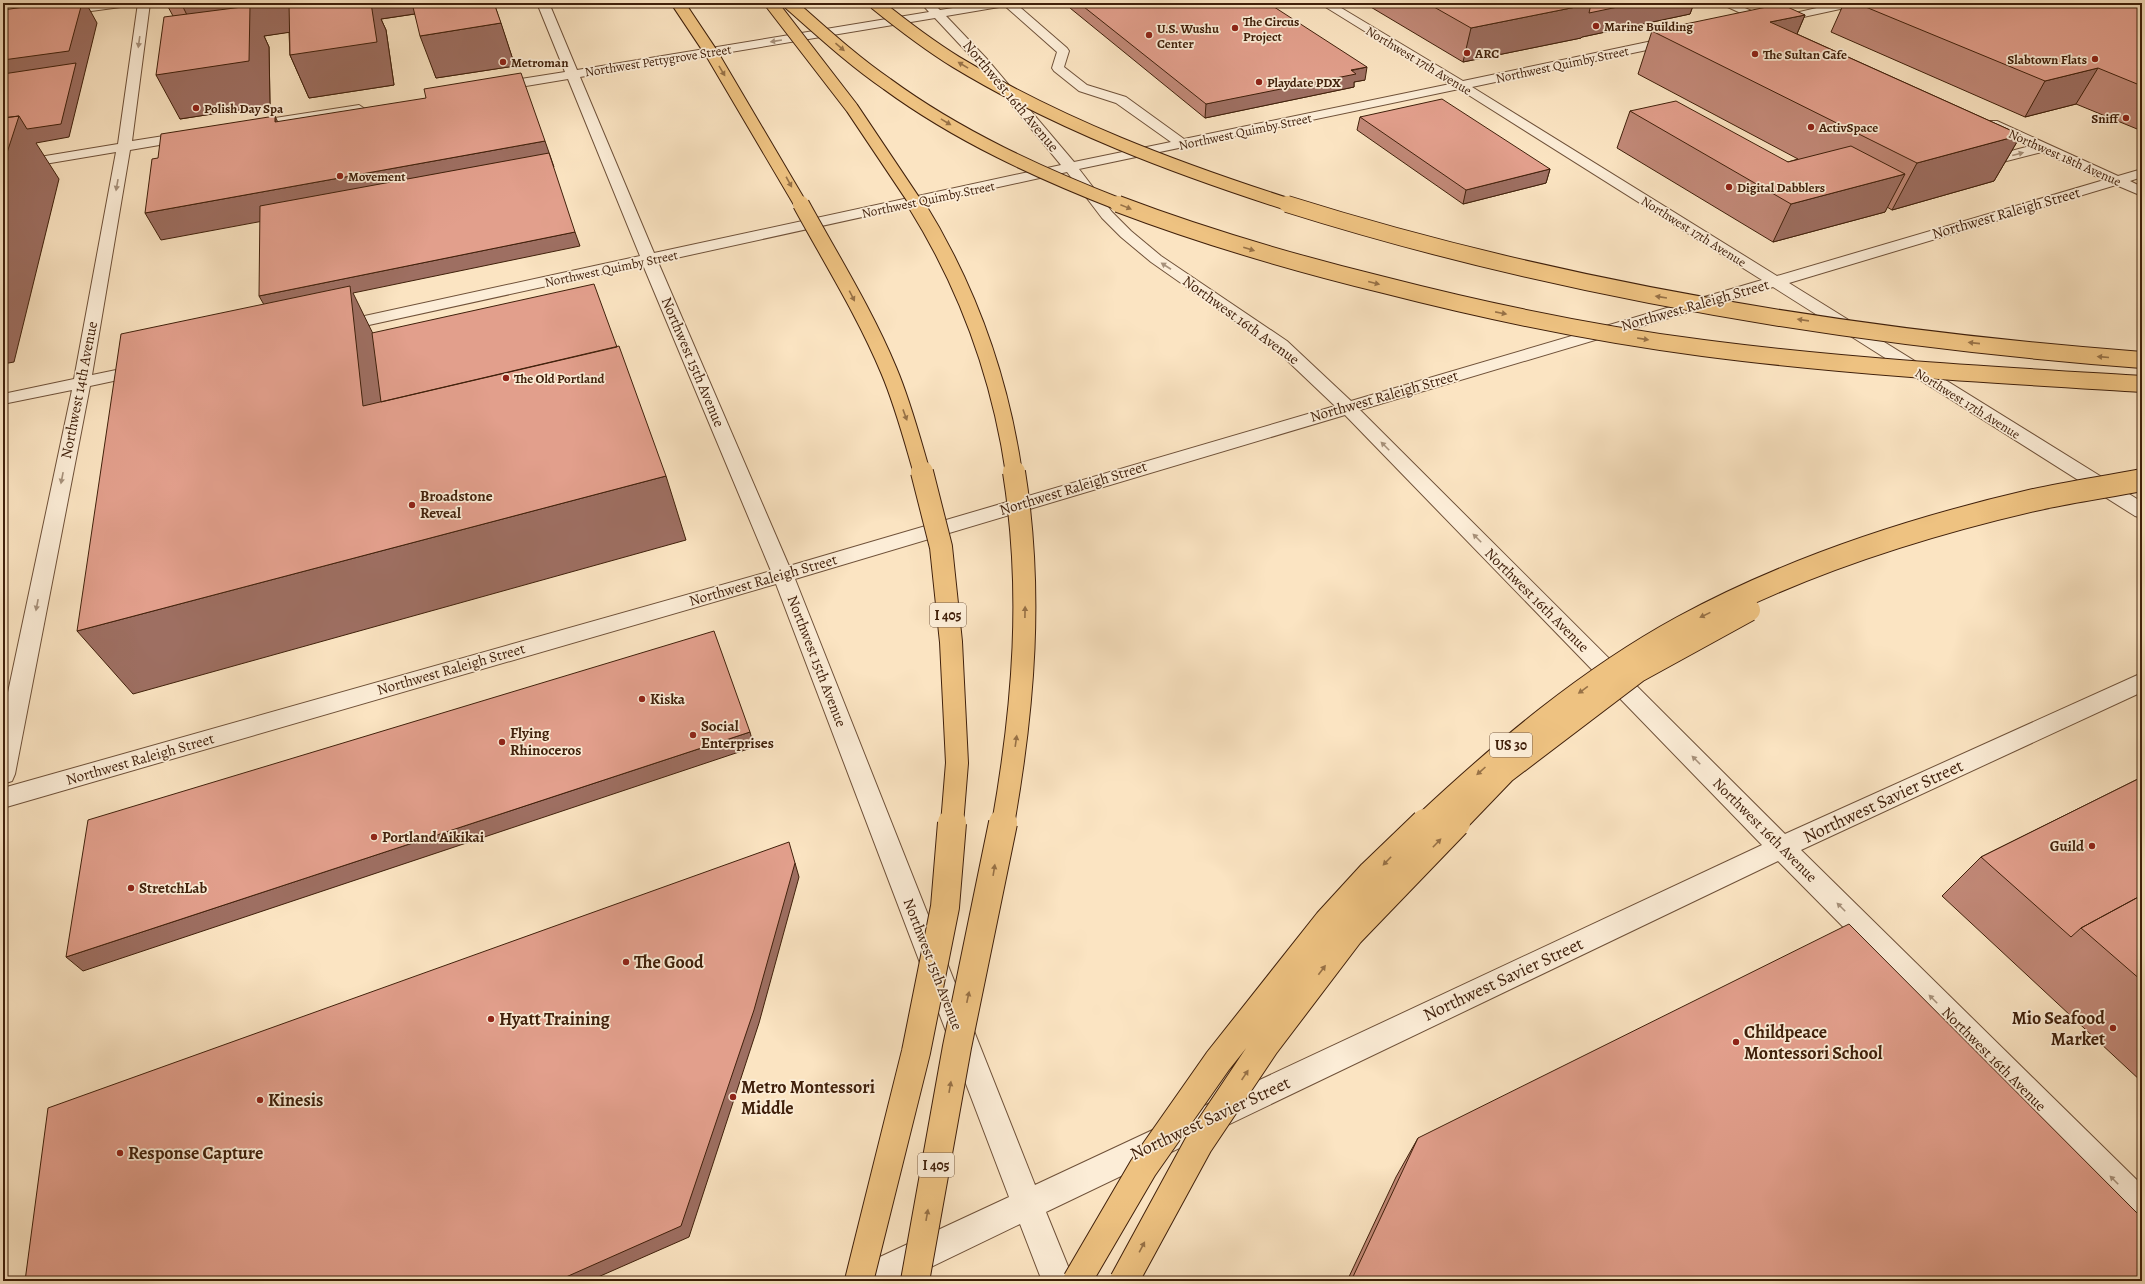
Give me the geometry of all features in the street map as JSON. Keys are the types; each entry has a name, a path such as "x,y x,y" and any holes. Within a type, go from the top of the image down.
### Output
{"highway":[{"name":"I 405","path":"678,3 712,54 787,179 868,327 888,371 908,424 925,482 941,547 951,642 957,763 944,907 916,1052 859,1281"},
{"name":"I 405","path":"771,3 889,159 939,243 966,298 986,351 1011,446 1022,525 1026,587 1024,669 1016,741 992,887 957,1049 914,1281"},
{"path":"789,3 860,65 898,92 968,135 1076,187 1212,238 1278,257 1479,309 1569,327 1666,343 1773,355 1979,374 2142,384"},
{"path":"875,3 920,38 963,65 1046,111 1185,169 1294,206 1386,233 1486,260 1632,292 1766,315 1947,341 2142,360"},
{"name":"US 30","path":"1076,1281 1166,1133 1242,1029 1330,920 1411,835 1490,763 1539,722 1596,681 1652,645 1697,619 1765,586 1844,556 1933,526 2022,503 2142,480"},
{"name":"US 30","path":"1124,1281 1198,1145 1265,1044 1350,933 1505,772 1563,726 1638,671 1708,632 1778,595 1857,563 1941,535 2024,514 2102,497 2142,492"}],"street":[{"path":"3,20 128,3"},
{"name":"Northwest 14th Avenue","path":"3,774 82,383 124,146 144,3"},
{"name":"Northwest 15th Avenue","path":"543,3 649,260 783,575 1027,1205 1058,1281"},
{"path":"1006,3 1063,52 1058,68 1083,88 1121,100 1182,144"},
{"name":"Northwest Pettygrove Street","path":"482,89 933,9 1006,3"},
{"name":"Northwest 17th Avenue","path":"1326,3 1461,85 2142,512"},
{"path":"1725,3 1786,31"},
{"path":"1743,26 1854,3"},
{"name":"Northwest 16th Avenue","path":"933,9 982,61 1071,168 1107,215 1126,234 1156,259 1281,345 1347,407 1782,848 2142,1207"},
{"name":"Northwest Quimby Street","path":"319,331 1182,144 1689,38"},
{"path":"235,129 374,106"},
{"name":"Northwest 18th Avenue","path":"1978,118 2142,192"},
{"path":"3,167 204,134"},
{"path":"1970,151 1991,161 2043,147"},
{"name":"Northwest Raleigh Street","path":"3,798 783,575 2142,173"},
{"path":"3,399 163,365"},
{"name":"Northwest Savier Street","path":"866,1281 1782,848 2142,682"}],"building":[{"path":"52,3 82,3 69,51 3,60 3,10"},
{"path":"289,3 371,3 377,42 290,55"},
{"path":"412,3 494,3 501,23 420,36"},
{"path":"1079,3 1268,3 1367,67 1351,70 1356,74 1206,104"},
{"path":"1427,3 1588,3 1591,4 1471,28"},
{"path":"1588,3 1637,3 1589,13 1591,4"},
{"name":"Slabtown Flats","path":"1856,3 2142,3 2142,86 2098,68 2045,81"},
{"path":"1781,4 1805,15 1770,22 2021,135 1917,163 1652,31"},
{"path":"250,6 249,61 156,75 164,17"},
{"path":"76,63 61,124 27,129 19,116 3,118 3,74"},
{"path":"521,73 545,141 145,213 152,159 158,158 161,134 275,116 275,122 426,98 424,89"},
{"path":"1442,99 1550,169 1466,190 1360,117"},
{"path":"1676,101 1788,162 1851,146 1905,174 1791,204 1630,111"},
{"path":"19,116 3,165 3,118"},
{"path":"549,153 575,232 259,296 260,206"},
{"path":"594,284 617,347 381,402 372,333"},
{"path":"350,286 363,406 619,346 666,476 77,631 121,334"},
{"path":"714,631 750,732 66,957 88,820"},
{"path":"2142,777 2142,895 2081,928 2071,937 1981,857"},
{"path":"789,842 795,863 754,1010 681,1226 557,1281 25,1281 48,1108"},
{"path":"2142,895 2142,981 2081,928"},
{"name":"Childpeace Montessori School","path":"1849,924 2142,1218 2142,1281 1351,1281 1418,1138"}],"place":[{"name":"Marine Building","path":"1596,26"},
{"name":"The Circus Project","path":"1235,28"},
{"name":"U.S. Wushu Center","path":"1149,35"},
{"name":"ARC","path":"1467,53"},
{"name":"The Sultan Cafe","path":"1755,54"},
{"name":"Slabtown Flats","path":"2095,59"},
{"name":"Metroman","path":"503,62"},
{"name":"Playdate PDX","path":"1259,82"},
{"name":"Polish Day Spa","path":"196,108"},
{"name":"Sniff","path":"2126,118"},
{"name":"ActivSpace","path":"1811,127"},
{"name":"Movement","path":"340,176"},
{"name":"Digital Dabblers","path":"1729,187"},
{"name":"The Old Portland","path":"506,378"},
{"name":"Broadstone Reveal","path":"412,505"},
{"name":"Kiska","path":"642,699"},
{"name":"Social Enterprises","path":"693,735"},
{"name":"Flying Rhinoceros","path":"502,742"},
{"name":"Portland Aikikai","path":"374,837"},
{"name":"Guild","path":"2092,846"},
{"name":"StretchLab","path":"131,888"},
{"name":"The Good","path":"626,962"},
{"name":"Hyatt Training","path":"491,1019"},
{"name":"Mio Seafood Market","path":"2113,1028"},
{"name":"Childpeace Montessori School","path":"1736,1042"},
{"name":"Metro Montessori Middle","path":"733,1097"},
{"name":"Kinesis","path":"260,1100"},
{"name":"Response Capture","path":"120,1153"}]}
